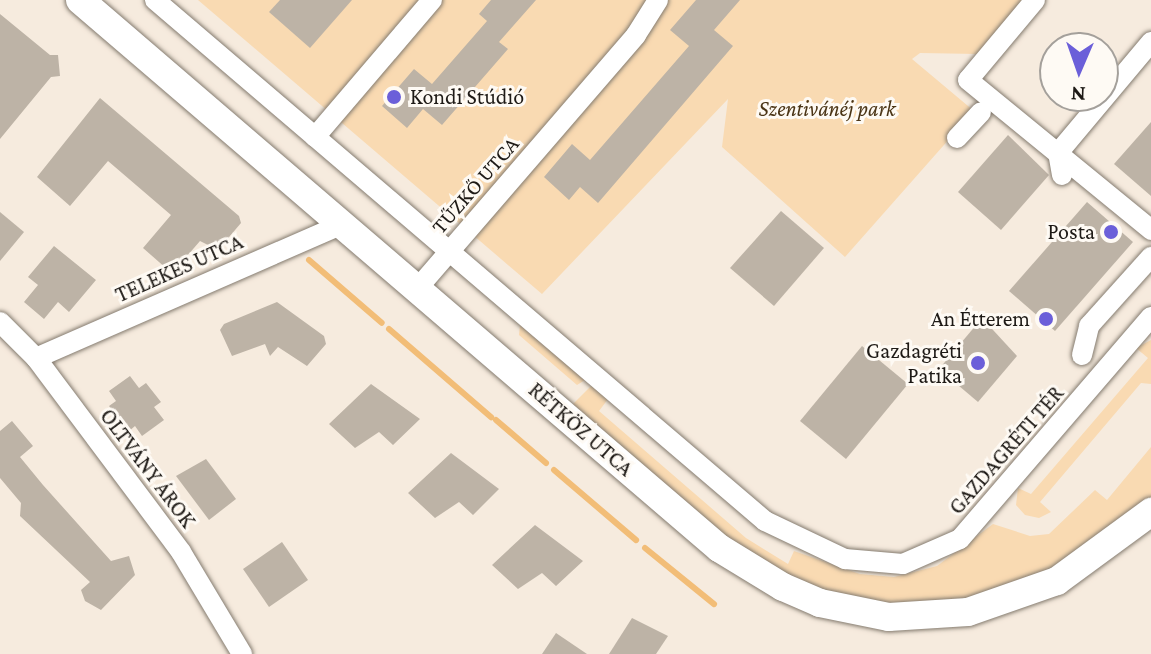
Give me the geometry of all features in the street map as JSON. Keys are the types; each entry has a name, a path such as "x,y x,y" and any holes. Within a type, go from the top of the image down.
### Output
{"street":[{"name":"RÉTKÖZ UTCA","path":"80,0 719,548 758,575 820,603 889,617 979,610 1057,581 1151,512"},
{"path":"155,0 449,252"},
{"path":"315,137 432,0"},
{"name":"TŰZKŐ UTCA","path":"417,289 637,33 658,0"},
{"path":"1035,0 968,80 1151,230"},
{"path":"1062,175 1058,153 1151,42"},
{"path":"957,138 981,112"},
{"name":"TELEKES UTCA","path":"36,358 343,224"},
{"name":"GAZDAGRÉTI TÉR","path":"449,252 765,521 817,549 870,565 920,561 960,539 1151,317"},
{"path":"1082,355 1089,326 1151,257"},
{"name":"OLTVÁNY ÁROK","path":"0,322 36,358 181,552 242,654"}],"green space":[{"name":"Szentivánéj park","path":"198,0 1024,0 978,54 920,53 912,59 974,111 845,257 722,147 728,99 542,294"},
{"path":"520,325 585,380 577,385 519,335"},
{"path":"1151,340 1151,384 1141,383 1040,502 1051,512 1039,518 1025,515 1016,505 1018,488 1031,494 1148,358 1136,348"},
{"path":"592,385 608,399 599,411 746,538 788,564 794,551 860,574 894,577 937,566 993,524 1030,536 1049,534 1095,490 1107,500 1151,447 1151,498 1061,565 987,596 899,606 821,592 736,547 587,420 573,404"}],"building":[{"path":"280,0 352,0 310,48 269,12"},
{"path":"491,0 536,0 499,42 508,49 442,125 423,109 407,128 382,106 414,69 432,84 487,21 479,14"},
{"path":"696,0 740,0 714,30 733,46 598,203 580,187 569,200 544,177 572,144 590,160 689,46 670,30"},
{"path":"0,14 50,55 58,55 60,76 51,77 0,139"},
{"path":"100,98 239,216 241,223 218,250 200,241 181,263 176,258 167,269 143,248 171,215 108,161 70,206 37,177"},
{"path":"1151,122 1151,196 1114,164"},
{"path":"1008,135 1049,175 1001,230 958,192"},
{"path":"1087,202 1133,242 1055,331 1009,291"},
{"path":"781,211 824,248 774,306 730,268"},
{"path":"0,212 24,232 0,261"},
{"path":"54,246 96,280 69,312 58,302 44,319 24,302 38,285 28,277"},
{"path":"277,302 324,336 326,344 307,366 278,347 270,356 265,344 232,356 220,330 224,324"},
{"name":"Gazdagréti Patika","path":"982,318 1017,356 978,402 939,369"},
{"path":"862,346 908,384 846,459 800,421"},
{"path":"130,376 139,388 146,383 161,402 154,407 164,420 142,436 135,426 128,432 109,406 116,401 109,391"},
{"path":"371,384 420,419 393,445 379,432 355,448 329,424"},
{"path":"12,421 33,446 20,457 43,485 111,561 129,556 135,575 101,610 85,601 81,590 90,582 20,516 21,503 0,478 0,431"},
{"path":"451,453 499,489 473,515 459,502 435,518 408,493"},
{"path":"206,459 236,499 209,520 176,476"},
{"path":"535,525 583,561 556,586 542,573 518,589 492,565"},
{"path":"282,542 308,580 269,607 243,569"},
{"path":"632,618 668,636 656,654 609,654"},
{"path":"556,633 587,654 542,654"}],"waterway":[{"path":"309,260 382,323"},
{"path":"389,329 491,417"},
{"path":"496,420 546,463"},
{"path":"554,470 636,540"},
{"path":"645,548 714,604"}],"place":[{"name":"Kondi Stúdió","path":"394,97"},
{"name":"Posta","path":"1111,232"},
{"name":"An Étterem","path":"1046,319"},
{"name":"Gazdagréti Patika","path":"978,363"}]}
